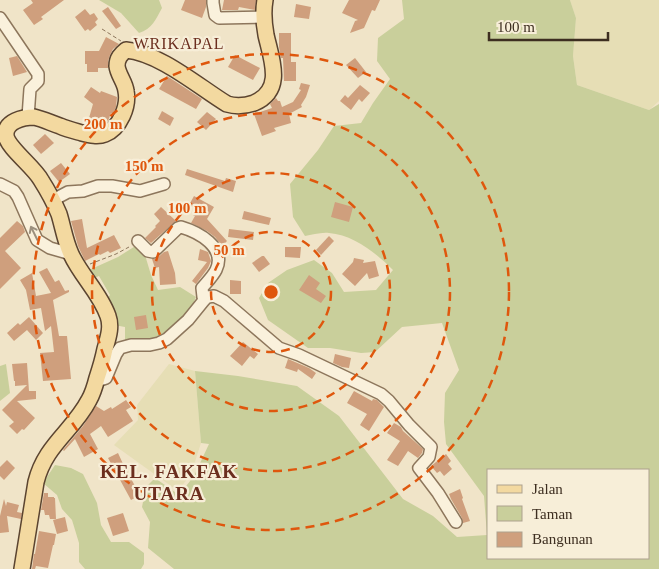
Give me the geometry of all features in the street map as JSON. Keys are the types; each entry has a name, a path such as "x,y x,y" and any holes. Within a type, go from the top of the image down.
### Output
{"main road":[{"path":"22,569 36,482 40,470 52,447 80,414 89,400 104,355 109,332 109,318 103,304 71,254 53,200 35,170 16,151 3,134 16,121 28,117 39,118 85,134 99,135 107,133 114,128 123,115 127,100 126,90 117,64 119,57 126,50 137,51 171,67 227,104 237,107 261,99 269,91 274,69 266,35 265,0"}],"street":[{"path":"213,0 215,15 219,18 264,17"},
{"path":"0,18 38,74 38,81 32,86 29,93 28,117"},
{"path":"0,184 14,191 18,197 37,240 50,248 71,254"},
{"path":"53,200 68,192 84,191 100,186 140,191 164,184"},
{"path":"138,241 148,251 152,252 180,227 206,239 217,251 218,266 202,288 205,299"},
{"path":"97,378 106,378 120,348 131,344 150,345 166,339 188,320 205,299 215,296 224,301 274,345 314,362 386,398 409,425 431,446 429,457 419,468 438,493 456,522"}],"path":[{"path":"102,29 123,42 126,50"},
{"path":"80,268 116,254 138,241"}],"shaded area":[{"path":"570,0 659,0 659,101 649,110 577,85 573,56 576,18"},
{"path":"169,364 195,371 201,443 191,474 178,491 114,445 138,420 137,405"}],"green space":[{"path":"99,0 159,0 162,8 156,20 139,33 121,13"},
{"path":"402,0 570,0 576,18 573,56 577,85 649,110 659,104 659,569 174,569 148,548 150,522 142,507 146,487 155,478 179,495 194,476 209,444 201,443 195,371 297,386 339,416 403,499 433,516 457,537 487,535 484,496 446,444 444,422 445,393 459,370 442,323 402,327 375,352 361,353 330,348 308,348 268,320 259,298 268,283 287,270 314,260 332,273 344,292 376,290 393,270 372,251 347,237 326,233 305,236 293,217 290,184 318,150 334,126 361,123 390,79 377,61 378,38 404,19"},
{"path":"137,245 145,255 158,290 180,287 196,297 190,311 166,333 150,341 125,341 125,327 114,325 106,300 110,295 99,276 94,278 89,270 118,257"},
{"path":"6,364 10,393 0,401 0,366"},
{"path":"55,465 71,468 83,474 97,503 101,525 111,542 129,542 144,553 144,564 141,569 85,569 79,562 79,543 72,520 62,509 57,495 43,483"}],"building":[{"path":"31,0 64,0 41,17 43,19 34,25 23,10 33,3"},
{"path":"185,0 206,0 206,7 202,18 181,10"},
{"path":"224,0 256,0 255,10 239,7 238,10 222,10"},
{"path":"349,0 380,0 375,11 372,10 364,28 350,33 355,21 358,20 342,13"},
{"path":"296,4 311,7 309,19 294,17"},
{"path":"108,7 121,26 116,29 102,11"},
{"path":"85,9 90,15 94,13 98,19 95,22 97,25 90,31 88,29 85,31 75,17"},
{"path":"279,33 291,33 291,62 296,62 296,81 284,81"},
{"path":"106,37 119,44 110,55 108,68 98,68 98,72 87,72 85,51 99,51"},
{"path":"235,55 260,68 253,80 228,67"},
{"path":"17,56 27,72 13,76 9,58"},
{"path":"355,58 366,72 358,78 346,65"},
{"path":"167,76 202,99 196,109 159,89"},
{"path":"301,83 310,85 301,105 302,107 289,114 291,123 274,128 276,131 262,136 254,114 272,108 270,104 276,98 280,101 282,107 293,102 301,90 299,89"},
{"path":"360,85 370,93 362,102 359,99 351,110 340,101 345,95 348,98"},
{"path":"91,87 100,93 101,91 117,97 113,114 111,113 108,121 103,122 101,125 94,122 92,126 85,124 93,104 84,97"},
{"path":"162,111 174,118 170,126 158,119"},
{"path":"207,112 216,119 206,130 197,122"},
{"path":"45,134 54,143 41,154 33,145"},
{"path":"61,163 70,174 59,182 50,171"},
{"path":"187,169 225,181 226,178 236,181 233,192 185,175"},
{"path":"194,196 214,207 207,219 227,241 222,246 207,231 191,223 196,209 189,205"},
{"path":"335,202 353,207 349,222 331,217"},
{"path":"161,207 176,221 151,243 145,238 160,221 154,214"},
{"path":"244,211 271,218 269,225 242,219"},
{"path":"82,219 87,248 114,235 121,248 110,253 108,251 99,254 85,261 78,246 71,221"},
{"path":"17,221 23,226 25,232 5,251 21,268 0,289 0,238"},
{"path":"229,229 254,232 253,240 228,237"},
{"path":"329,236 334,241 321,255 316,250"},
{"path":"285,247 301,247 300,258 285,257"},
{"path":"200,249 208,252 211,261 196,284 192,281 207,262 198,260"},
{"path":"168,251 175,273 176,284 160,285 159,267 155,268 152,259 156,259"},
{"path":"262,256 270,264 259,272 252,263"},
{"path":"354,258 364,260 363,263 375,261 379,276 369,279 367,273 355,286 342,274 353,262"},
{"path":"47,268 55,282 59,280 65,291 69,290 69,292 53,300 59,336 67,336 71,379 43,381 40,353 54,352 51,326 45,331 41,308 30,310 26,290 20,280 32,273 36,296 51,293 39,272"},
{"path":"309,275 320,283 316,289 326,296 321,303 299,290"},
{"path":"230,280 241,281 241,294 230,294"},
{"path":"146,315 148,328 136,330 134,317"},
{"path":"29,317 43,333 36,340 27,330 14,341 7,333 18,323 20,325"},
{"path":"243,342 258,354 254,359 250,356 242,366 230,356"},
{"path":"335,354 351,358 349,368 333,363"},
{"path":"288,359 316,373 312,379 298,369 297,372 285,368"},
{"path":"27,363 29,391 36,391 36,399 17,401 35,418 24,430 22,429 17,434 9,426 14,422 2,410 27,385 15,386 12,364"},
{"path":"354,391 372,401 373,399 377,400 384,407 369,431 360,425 367,414 347,403"},
{"path":"126,400 131,407 126,410 133,421 108,437 101,426 90,434 98,449 84,457 75,439 63,450 83,426 96,406 104,411 111,407 112,409"},
{"path":"394,423 401,427 423,449 418,458 408,451 398,466 387,460 400,441 387,433"},
{"path":"118,453 140,495 131,500 108,458"},
{"path":"446,454 451,461 448,464 452,469 444,476 440,471 437,473 431,466"},
{"path":"7,460 15,468 4,480 0,476 0,467"},
{"path":"460,489 470,521 463,523 449,494"},
{"path":"44,493 48,493 48,497 55,498 56,519 50,519 49,515 45,515 44,510 41,510"},
{"path":"4,499 6,506 7,502 19,505 17,512 22,513 21,519 7,516 9,532 0,533 0,516"},
{"path":"123,513 129,531 113,536 107,518"},
{"path":"65,517 68,531 57,534 53,520"},
{"path":"39,531 56,534 54,545 48,568 36,566 35,569 32,569 34,554"}],"district":[{"name":"WRIKAPAL","path":"179,43"},
{"name":"KEL. FAKFAK UTARA","path":"169,482"}]}
